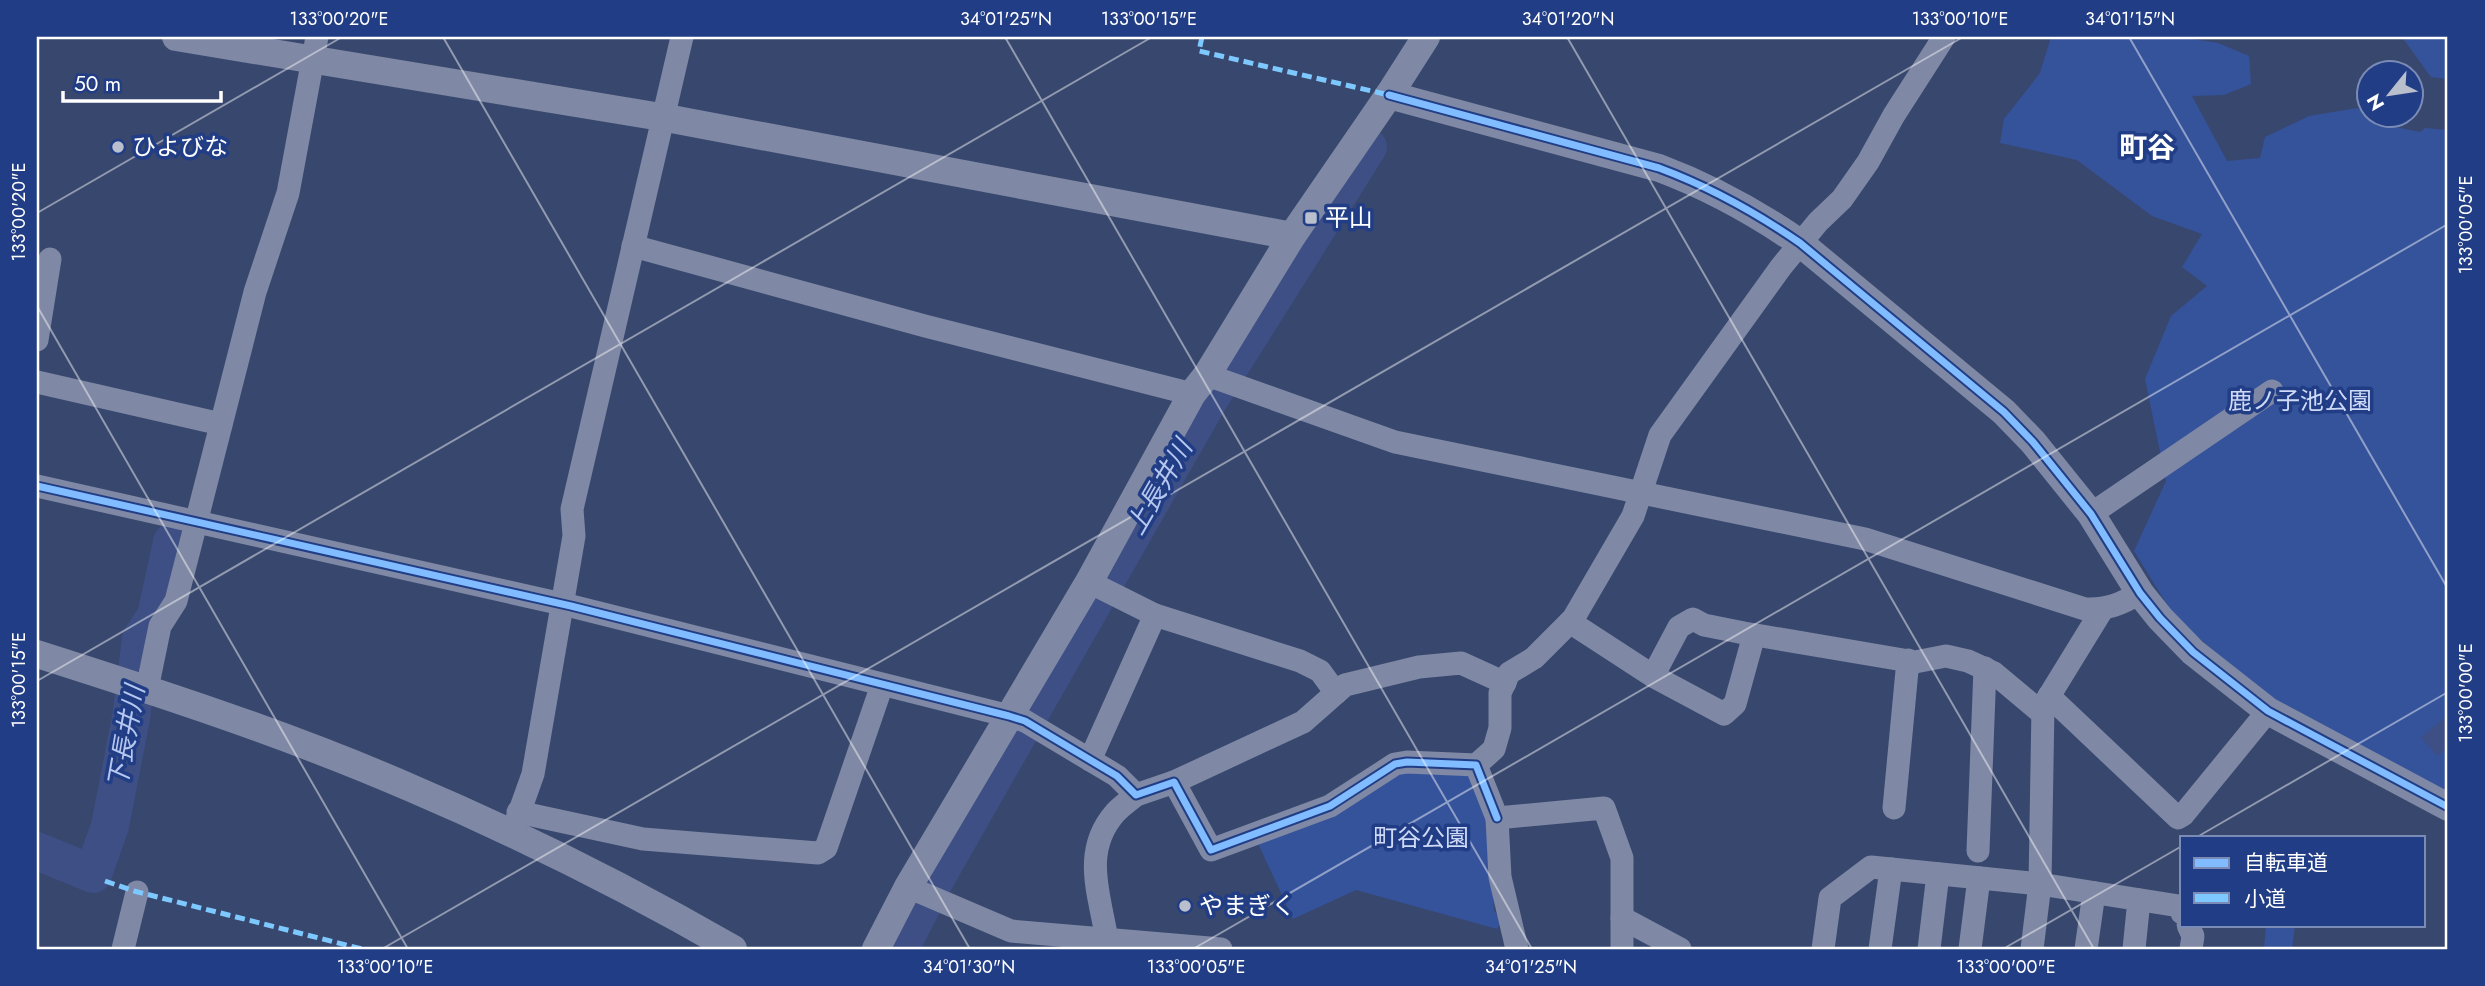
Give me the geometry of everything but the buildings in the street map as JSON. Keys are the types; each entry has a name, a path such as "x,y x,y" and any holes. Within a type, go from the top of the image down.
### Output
{"street":[{"path":"176,37 315,48 662,117 1292,236"},
{"path":"515,823 533,774 564,604 574,536 572,509 682,37"},
{"path":"876,949 908,887 1089,582 1199,385 1292,236 1426,37"},
{"path":"1174,782 1211,850 1331,806 1395,764 1407,762 1476,765 1494,749 1500,728 1500,693 1509,673 1534,658 1570,622 1633,516 1660,435 1800,243 1842,199 1868,162 1894,115 1944,37"},
{"path":"147,689 160,626 176,601 262,269 288,193 315,48"},
{"path":"1390,94 1659,168 1732,200 1800,243 2004,412 2033,442 2091,514 2140,593 2193,652 2268,711 2448,807"},
{"path":"633,247 925,326 1199,385 1395,442 1865,539 2085,609 2102,610 2121,604 2140,593"},
{"path":"37,340 50,259"},
{"path":"37,382 221,424"},
{"path":"2091,514 2272,391"},
{"path":"37,486 564,604 1009,716 1025,721 1117,776 1136,795"},
{"path":"1089,582 1155,615 1300,661 1320,671 1336,693"},
{"path":"2032,949 2040,884 2046,705 2102,610"},
{"path":"1090,760 1155,615"},
{"path":"1653,676 1679,628 1693,619 1704,625 1754,635 1915,662 1947,656 1968,661 1994,673 2046,705 2178,818 2268,711"},
{"path":"1570,622 1653,676 1724,714 1735,704 1754,635"},
{"path":"37,654 147,689 515,823 733,949"},
{"path":"1894,808 1908,660"},
{"path":"1107,940 1093,871 1098,839 1115,813 1136,795 1174,782 1303,722 1345,685 1419,667 1461,663 1505,682"},
{"path":"1978,851 1984,668"},
{"path":"515,823 643,839 818,853 826,848 882,685"},
{"path":"1476,765 1497,818 1500,877 1517,949"},
{"path":"1497,818 1604,808 1622,858 1622,949"},
{"path":"1823,949 1830,898 1871,867 2040,884 2179,906 2180,908"},
{"path":"1880,949 1891,869"},
{"path":"1929,949 1938,874"},
{"path":"1970,949 1979,878"},
{"path":"908,887 1011,932 1167,947 1221,949"},
{"path":"123,949 137,892"},
{"path":"2086,949 2094,893"},
{"path":"2134,949 2139,900"},
{"path":"1622,918 1680,949"},
{"path":"2188,926 2193,936 2191,949"}],"green space":[{"name":"鹿ノ子池公園","path":"2051,37 2180,37 2218,43 2249,56 2251,84 2224,95 2192,96 2227,161 2260,158 2265,137 2309,116 2356,108 2356,130 2448,130 2448,796 2273,701 2175,618 2134,551 2166,481 2145,379 2171,316 2207,286 2182,267 2202,234 2152,216 2077,160 2000,143 2004,119 2040,73"},
{"path":"2402,37 2448,37 2448,79 2431,77 2426,70 2426,60 2419,60"},
{"name":"町谷公園","path":"1405,768 1471,770 1488,815 1494,910 1501,922 1497,929 1356,890 1293,919 1255,837"},
{"path":"2266,926 2295,926 2292,949 2264,949"}],"shaded area":[{"path":"2448,715 2448,747 2437,756 2421,737"}],"waterway":[{"name":"上長井川","path":"900,949 936,878 1207,403 1368,147"},
{"name":"下長井川","path":"37,851 93,874 110,826 131,718 141,639 156,616 172,542"}],"marked path":[{"path":"1202,37 1199,51 1389,95"},
{"path":"105,881 134,891 362,949"}],"cycle path":[{"path":"1389,95 1659,168 1732,201 1800,243 2004,412 2033,442 2091,514 2140,593 2193,652 2268,711 2448,807"},
{"path":"37,486 571,606 1009,716 1025,721 1117,776 1136,795 1174,782 1211,850 1330,806 1395,764 1407,762 1476,765 1497,818"}],"place":[{"name":"ひよびな","path":"118,147"},
{"name":"平山","path":"1311,218"},
{"name":"やまぎく","path":"1185,906"}],"district":[{"name":"町谷","path":"2147,147"}]}
